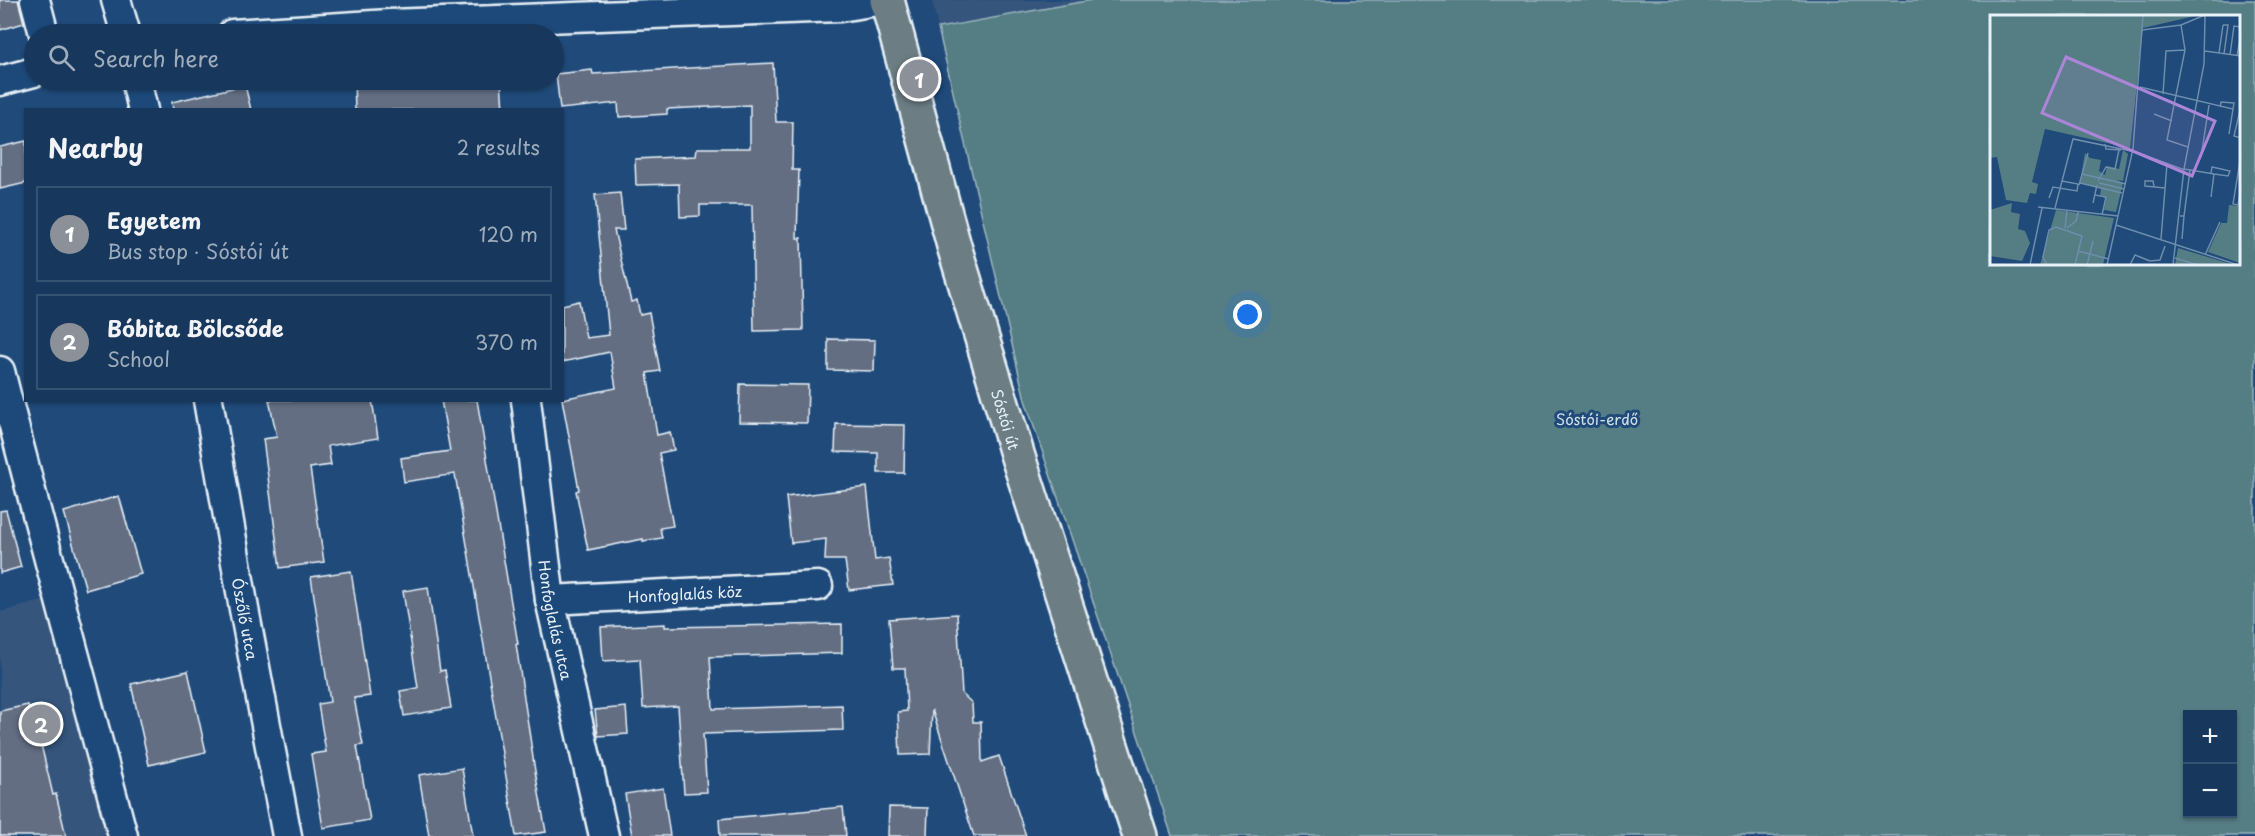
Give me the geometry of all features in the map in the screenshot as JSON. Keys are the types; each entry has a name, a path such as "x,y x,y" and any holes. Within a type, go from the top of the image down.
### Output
{"main road":[{"name":"Sóstói út","path":"885,0 954,246 1018,457 1140,836"}],"street":[{"path":"35,0 41,24"},
{"path":"116,0 123,24"},
{"path":"302,24 386,12 840,7 885,0"},
{"path":"0,81 24,75"},
{"path":"138,90 143,108"},
{"path":"0,371 53,581 73,646 123,836"},
{"name":"Ószőlő utca","path":"208,402 244,609 288,836"},
{"name":"Honfoglalás utca","path":"526,402 550,600 604,836"},
{"name":"Honfoglalás köz","path":"550,600 818,586"}],"shaded area":[{"path":"932,0 1092,0 938,28"},
{"path":"49,599 111,836 0,836 0,612"}],"green space":[{"name":"Sóstói-erdő","path":"1092,0 2255,0 2255,836 1172,836 1025,400 938,28"}],"building":[{"path":"0,0 18,0 24,23 0,30"},
{"path":"773,63 776,122 793,122 792,170 799,170 797,238 801,238 803,330 754,331 752,205 700,205 700,216 680,217 679,184 636,185 635,159 696,156 697,148 750,148 750,105 667,109 667,114 619,117 618,103 560,108 558,90 564,90 564,73 592,70 593,74"},
{"path":"224,90 246,90 251,108 173,108 172,102"},
{"path":"354,90 502,90 503,108 355,108"},
{"path":"24,141 24,183 0,189 0,147"},
{"path":"620,193 624,230 614,230 631,302 637,300 640,315 649,313 660,371 647,373 657,435 670,432 674,450 659,453 673,526 660,528 662,538 643,541 643,539 588,550 576,491 579,490 563,402 564,399 616,388 610,352 564,362 564,305 579,301 586,338 609,335 595,195"},
{"path":"828,339 875,340 874,371 828,370"},
{"path":"740,384 808,385 807,423 739,422"},
{"path":"269,402 372,402 378,438 328,446 331,465 310,468 324,562 280,568 263,439 277,437"},
{"path":"441,402 477,402 518,644 516,644 546,832 516,836 455,474 404,482 401,458 450,451"},
{"path":"836,424 905,425 904,473 878,473 878,453 835,452"},
{"path":"867,487 875,560 889,558 893,585 849,590 845,560 825,560 826,539 791,543 786,497"},
{"path":"119,496 141,574 86,590 64,512"},
{"path":"6,510 21,567 0,573 0,511"},
{"path":"351,571 370,696 354,698 363,745 357,746 370,820 323,828 311,754 326,752 318,704 330,702 311,577"},
{"path":"428,587 440,671 445,670 451,708 404,716 400,691 418,688 403,591"},
{"path":"957,614 962,694 972,703 973,722 981,722 982,762 999,756 1026,836 974,836 932,710 930,754 900,755 898,712 907,711 905,668 893,668 889,619"},
{"path":"665,624 665,627 842,624 842,653 710,657 713,709 842,705 843,730 703,734 707,792 684,793 678,706 643,708 640,659 603,661 601,627"},
{"path":"188,671 206,752 149,765 131,684"},
{"path":"28,705 36,737 39,736 53,795 56,794 66,836 0,836 0,711"},
{"path":"626,707 628,734 598,736 595,710"},
{"path":"462,768 473,836 429,836 419,775"},
{"path":"663,788 670,836 632,836 625,794"},
{"path":"843,807 846,836 720,836 719,819"},
{"path":"889,807 928,808 927,836 888,836"}],"place":[{"name":"Egyetem","path":"919,79"},
{"name":"Bóbita Bölcsőde","path":"41,724"}]}
